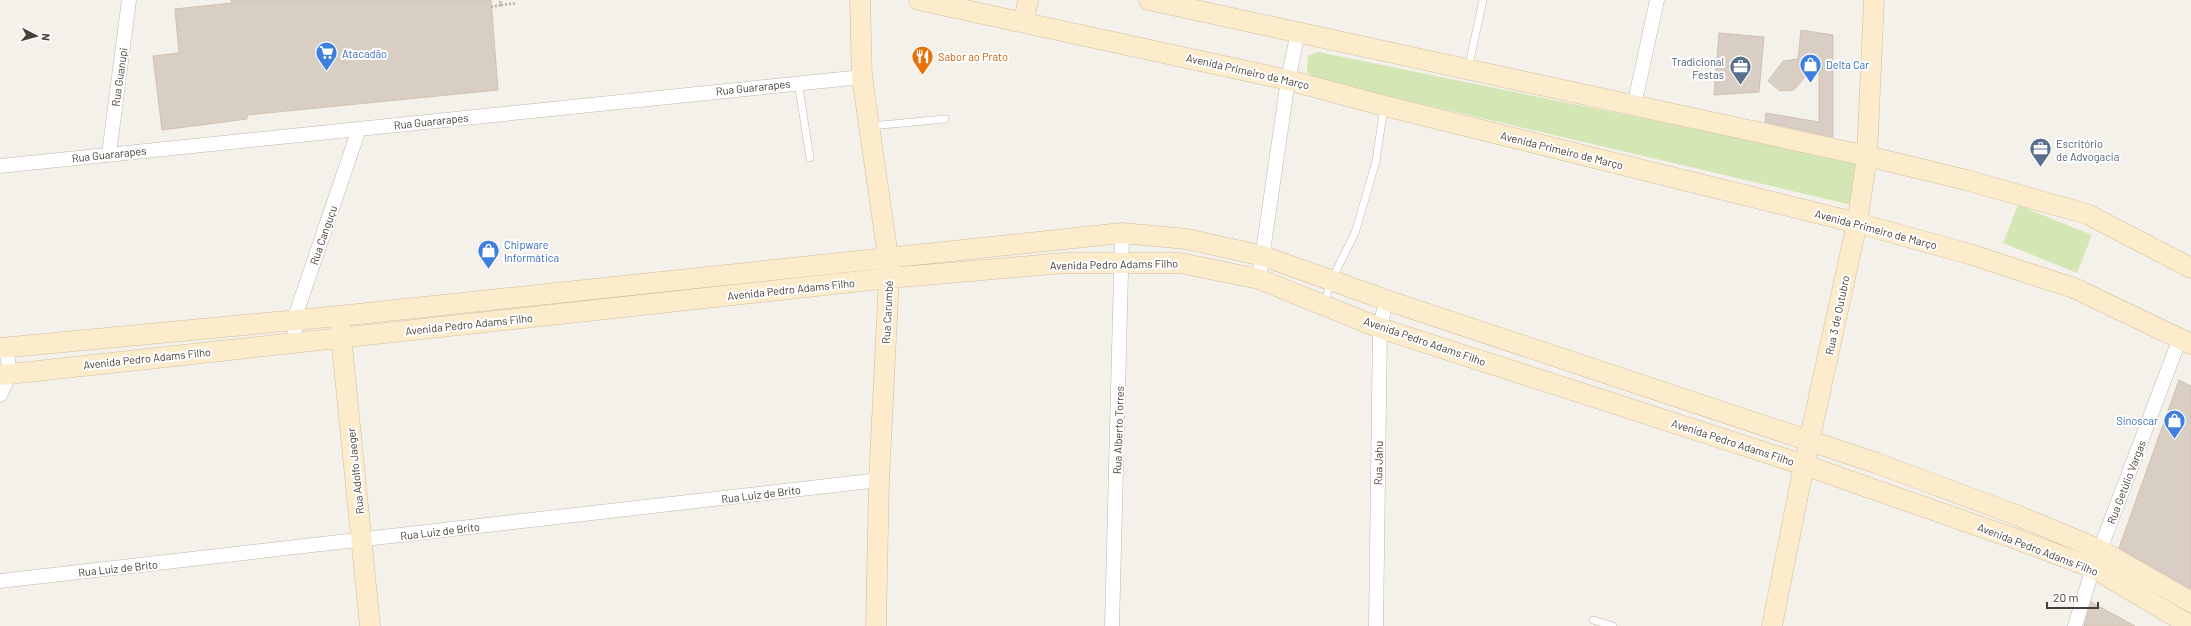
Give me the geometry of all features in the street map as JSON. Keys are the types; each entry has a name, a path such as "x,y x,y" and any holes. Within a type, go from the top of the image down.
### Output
{"main road":[{"name":"Rua Carumbé","path":"860,0 862,76 888,257 889,278 879,480 876,626"},
{"name":"Avenida Primeiro de Março","path":"920,0 1024,21 1288,80 1385,106 1857,223 1966,253 2074,288 2185,341"},
{"path":"1024,21 1028,0"},
{"path":"1149,0 1867,156 1966,180 2087,214 2191,268"},
{"name":"Rua 3 de Outubro","path":"1772,626 1804,465 1857,223 1867,156 1874,0"},
{"name":"Avenida Pedro Adams Filho","path":"3,347 339,316 1122,233 1187,239 1263,256 1386,300 1810,441 2012,513 2100,550 2191,602"},
{"name":"Avenida Pedro Adams Filho","path":"5,374 889,278 1065,263 1180,263 1259,279 1324,304 1380,328 1804,465 2093,568 2191,626"},
{"name":"Rua Adolfo Jaeger","path":"339,316 370,626"}],"street":[{"name":"Rua Guanupi","path":"108,154 129,0"},
{"path":"1634,106 1657,0"},
{"path":"1259,279 1288,80 1298,32"},
{"name":"Rua Guararapes","path":"0,166 862,76"},
{"name":"Rua Canguçu","path":"296,342 294,320 359,129"},
{"name":"Rua Alberto Torres","path":"1112,626 1122,233"},
{"name":"Rua Jahu","path":"1376,626 1380,328 1386,300"},
{"name":"Rua Getúlio Vargas","path":"2075,626 2093,568 2185,341"},
{"path":"0,395 5,374 3,347"},
{"name":"Rua Luiz de Brito","path":"0,581 879,480"}],"lane":[{"path":"1468,69 1483,0"},
{"path":"798,82 810,158"},
{"path":"1324,304 1331,281 1355,233 1376,161 1385,106"},
{"path":"869,126 945,119"},
{"path":"1593,620 1613,626"}],"path":[{"path":"500,0 501,5"},
{"path":"491,7 516,3"}],"green space":[{"path":"1318,52 1858,162 1852,205 1315,79 1307,72 1308,56"},
{"path":"2018,205 2092,235 2077,273 2003,243"}],"building":[{"name":"Atacadão","path":"231,0 491,0 498,90 247,115 247,119 162,130 153,56 179,53 175,9 232,3"},
{"path":"1801,30 1833,35 1833,137 1765,122 1766,113 1819,122 1819,60 1794,90 1780,91 1768,81 1783,61 1798,59"},
{"path":"1719,33 1764,37 1759,92 1714,95"},
{"name":"Sinoscar","path":"2179,380 2191,386 2191,589 2119,548"},
{"path":"2091,602 2135,626 2084,626"}],"place":[{"name":"Atacadão","path":"326,72"},
{"name":"Sabor ao Prato","path":"923,76"},
{"name":"Delta Car","path":"1811,84"},
{"name":"Tradicional Festas","path":"1740,86"},
{"name":"Escritório de Advogacia","path":"2040,168"},
{"name":"Chipware Informática","path":"489,270"},
{"name":"Sinoscar","path":"2174,440"}]}
